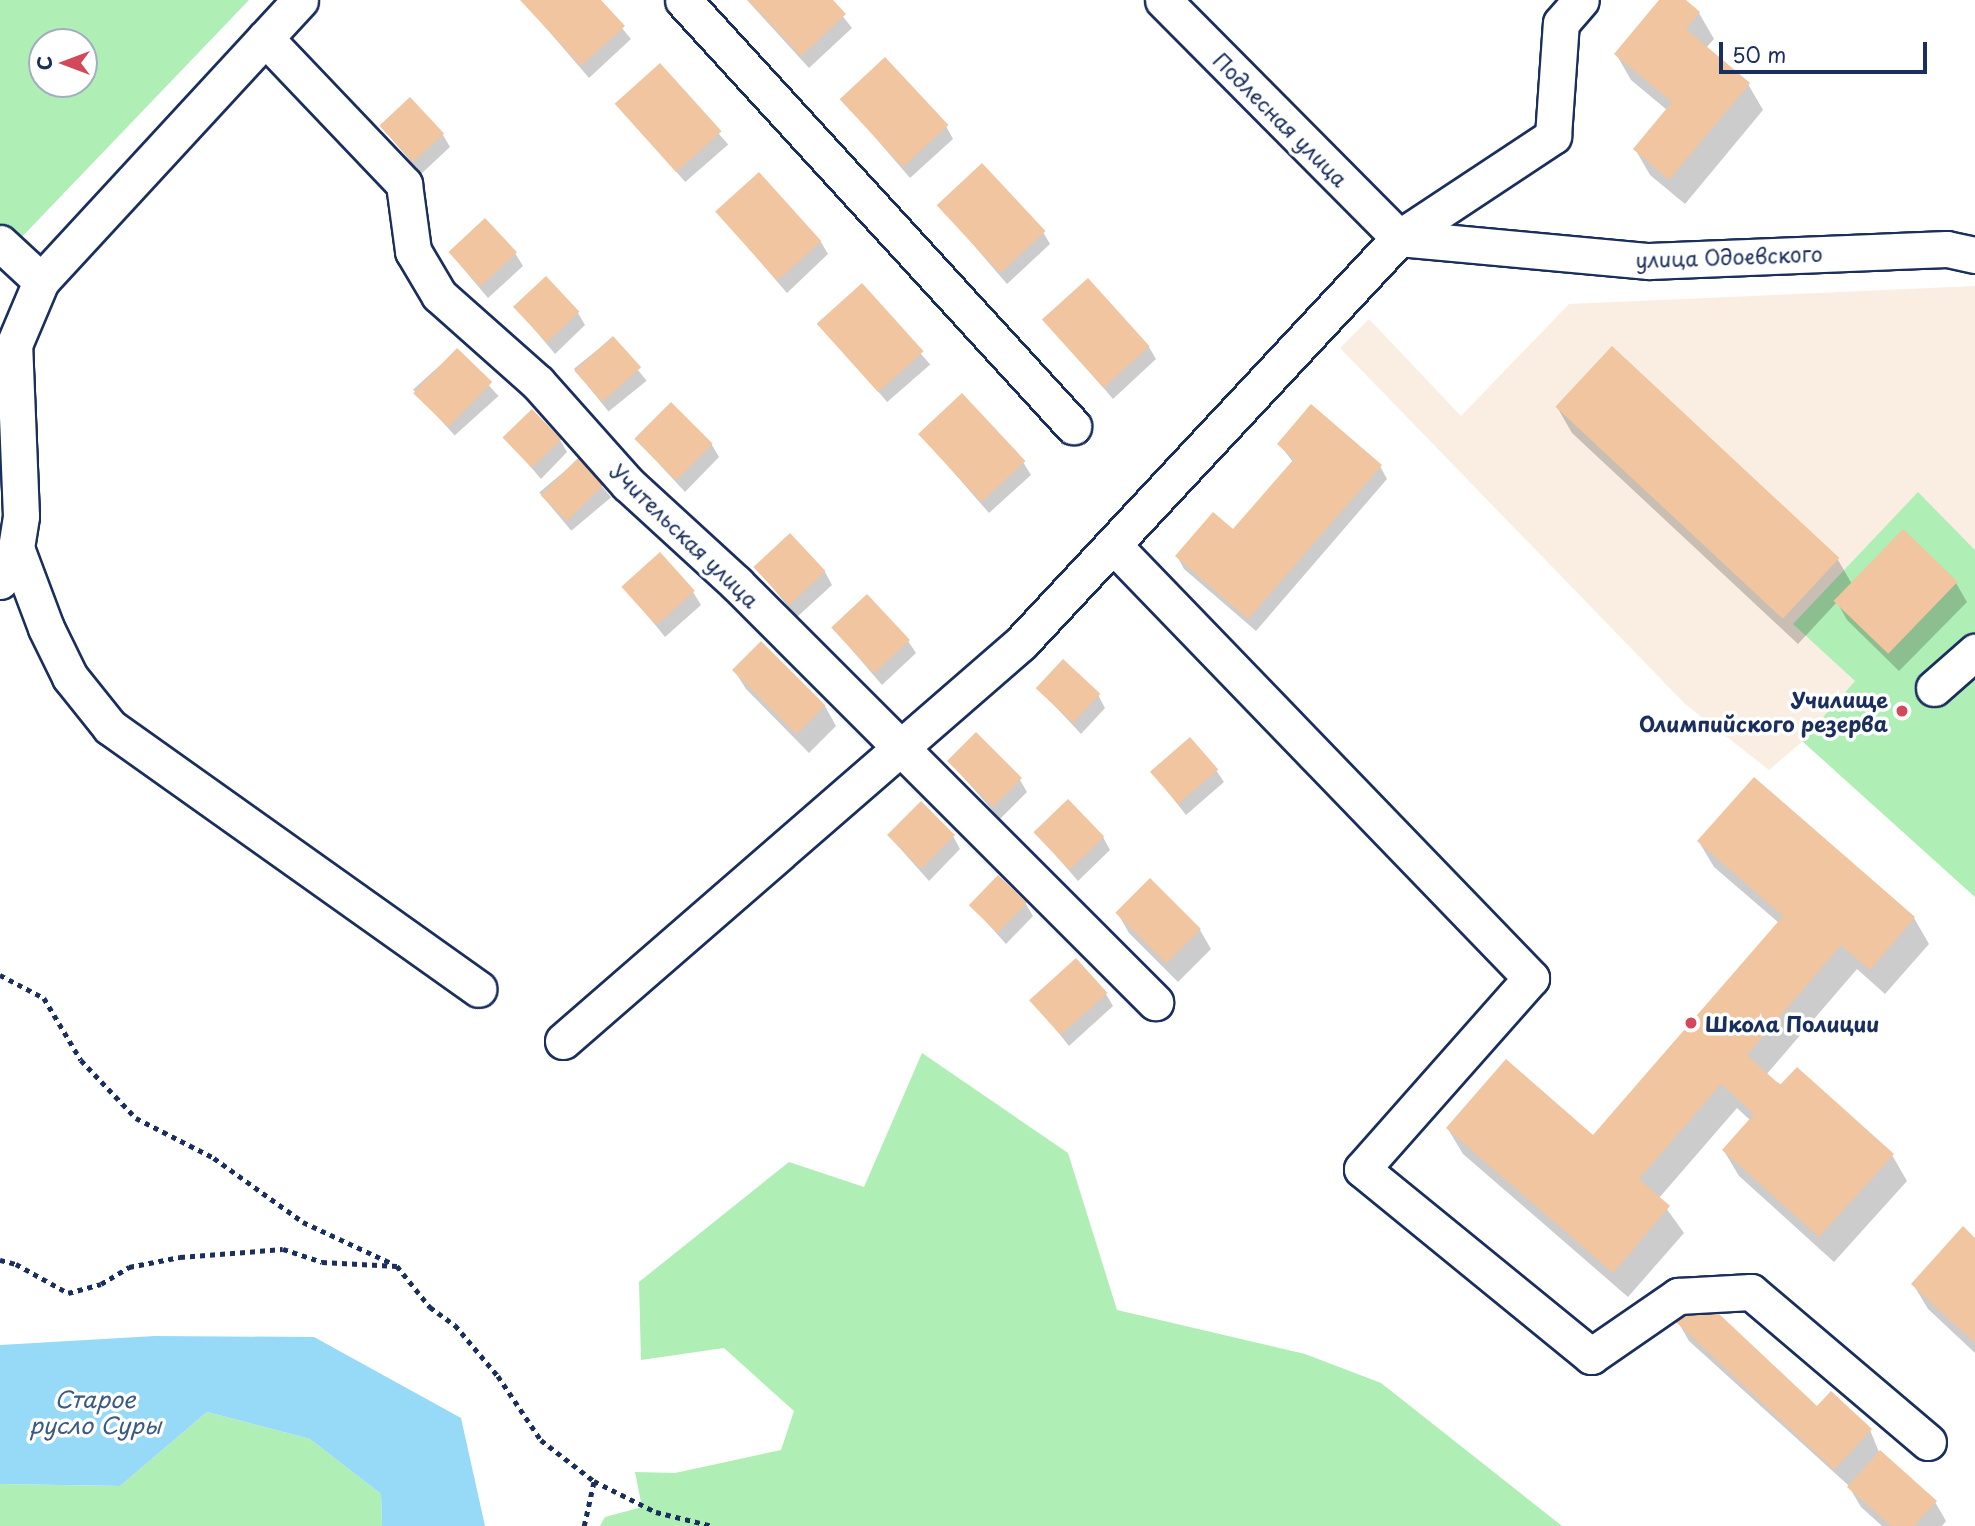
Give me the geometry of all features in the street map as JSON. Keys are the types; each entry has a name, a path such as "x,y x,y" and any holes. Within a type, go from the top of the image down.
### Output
{"street":[{"path":"0,581 16,548 20,516 14,345 41,281 300,0"},
{"path":"682,0 1073,426"},
{"name":"Подлесная улица","path":"1163,0 1399,238"},
{"path":"563,1041 1021,643 1399,238 1553,136 1561,23 1581,0"},
{"name":"Учительская улица","path":"265,38 404,184 413,251 439,295 538,383 628,484 736,583 899,749 1155,1002"},
{"name":"улица Одоевского","path":"1399,238 1649,261 1947,249 1975,255"},
{"path":"0,243 41,281"},
{"path":"1112,545 1531,978 1362,1170 1591,1356 1678,1296 1751,1292 1928,1442"},
{"path":"16,548 46,628 70,677 110,727 478,989"},
{"path":"1934,688 1975,652"}],"path":[{"path":"0,975 44,998 81,1060 136,1118 214,1158 303,1222 397,1266 498,1376 541,1440 594,1481 656,1512 713,1526"},
{"path":"0,1260 16,1264 68,1293 100,1284 129,1267 180,1257 283,1249 322,1262 397,1266"},
{"path":"584,1526 594,1481"}],"shaded area":[{"path":"1975,286 1975,550 1918,493 1794,624 1855,681 1803,741 1769,770 1685,704 1340,348 1369,319 1461,416 1569,304"}],"green space":[{"path":"0,0 249,0 17,242 0,226"},
{"name":"Училище Олимпийского резерва","path":"1918,492 1975,550 1975,897 1802,741 1855,681 1793,624"},
{"path":"922,1053 1068,1153 1117,1310 1305,1354 1381,1383 1562,1526 600,1526 605,1517 642,1507 635,1472 675,1473 781,1450 794,1411 724,1348 641,1360 639,1282 789,1162 864,1187"},
{"path":"207,1412 310,1439 381,1494 382,1526 0,1526 0,1484 120,1486"}],"water":[{"name":"Старое русло Суры","path":"155,1336 314,1337 461,1418 485,1526 382,1526 381,1494 310,1439 207,1412 120,1486 0,1484 0,1345"}],"building":[{"path":"520,0 601,0 625,26 581,66"},
{"path":"748,0 833,0 846,14 801,56"},
{"path":"1659,0 1686,0 1700,12 1686,29 1750,83 1669,180 1633,149 1672,102 1614,54"},
{"path":"885,57 948,125 903,167 840,99"},
{"path":"660,63 722,131 676,172 615,104"},
{"path":"410,97 444,134 413,162 379,126"},
{"path":"982,163 1045,231 1000,273 937,205"},
{"path":"759,172 821,241 777,281 715,211"},
{"path":"485,218 517,252 480,286 448,252"},
{"path":"546,276 579,312 547,343 513,307"},
{"path":"1088,278 1150,346 1103,388 1042,319"},
{"path":"862,283 924,351 878,392 817,324"},
{"path":"613,336 641,367 602,402 574,371"},
{"path":"1612,346 1839,558 1783,619 1555,407"},
{"path":"457,348 492,382 448,427 413,393"},
{"path":"962,393 1025,461 982,502 918,434"},
{"path":"671,402 713,444 676,480 634,439"},
{"path":"1311,404 1382,465 1248,619 1175,556 1213,512 1233,529 1294,459 1277,444"},
{"path":"532,409 561,439 532,468 503,437"},
{"path":"579,457 605,483 567,521 541,495"},
{"path":"1903,529 1958,582 1888,654 1834,601"},
{"path":"790,533 825,571 789,605 753,567"},
{"path":"660,552 695,591 656,625 621,587"},
{"path":"867,594 910,640 874,673 831,627"},
{"path":"761,641 825,705 796,734 732,670"},
{"path":"1063,659 1100,694 1073,723 1036,688"},
{"path":"976,732 1022,778 993,807 947,761"},
{"path":"1190,737 1218,769 1178,804 1150,772"},
{"path":"1754,777 1915,917 1870,970 1841,945 1747,1055 1780,1085 1797,1067 1894,1154 1819,1237 1722,1150 1754,1114 1721,1084 1639,1179 1670,1206 1613,1273 1446,1128 1506,1059 1593,1135 1783,916 1697,841"},
{"path":"1068,799 1104,836 1070,870 1033,832"},
{"path":"921,801 955,835 921,869 887,835"},
{"path":"998,875 1027,903 998,933 969,905"},
{"path":"1150,878 1201,929 1166,964 1115,913"},
{"path":"1076,958 1107,993 1061,1035 1029,1000"},
{"path":"1963,1226 1975,1238 1975,1343 1911,1284"},
{"path":"1700,1296 1817,1406 1831,1391 1872,1429 1834,1470 1676,1322"},
{"path":"1880,1450 1937,1501 1914,1526 1891,1526 1847,1487"}],"place":[{"name":"Училище Олимпийского резерва","path":"1902,711"},
{"name":"Школа Полиции","path":"1691,1023"}]}
